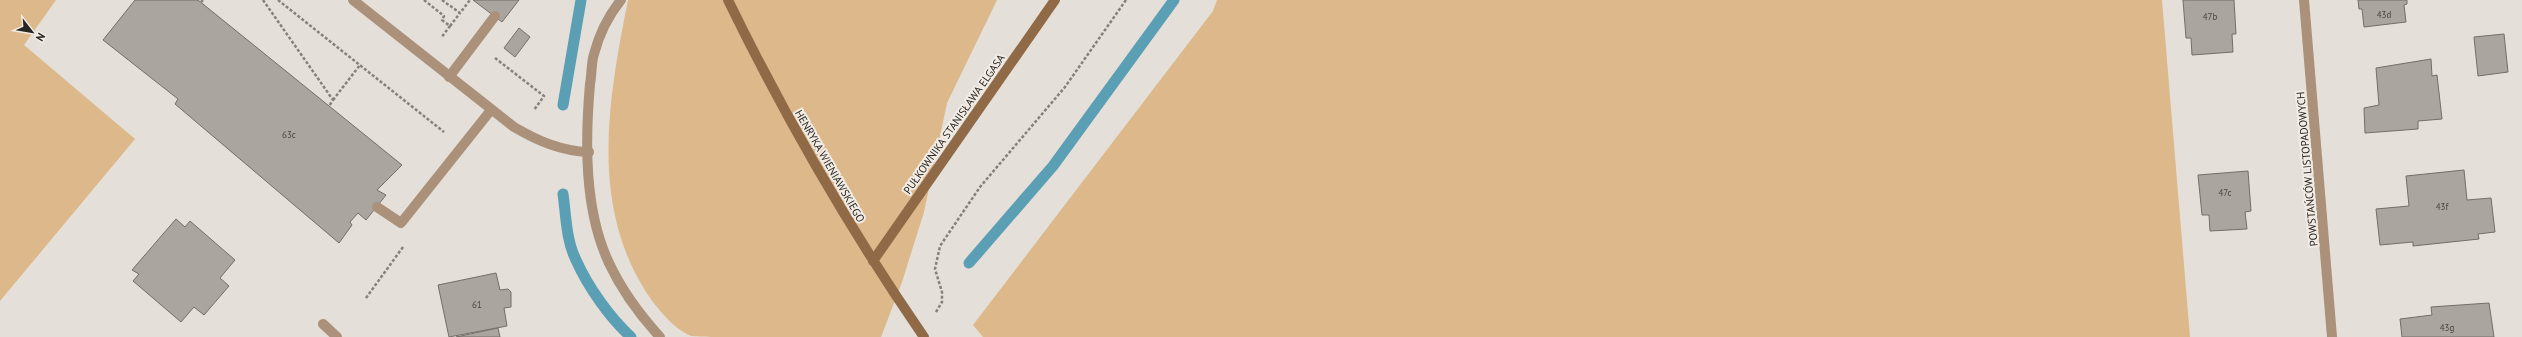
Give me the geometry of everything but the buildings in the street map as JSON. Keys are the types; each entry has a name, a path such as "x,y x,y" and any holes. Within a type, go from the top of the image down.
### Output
{"street":[{"path":"353,0 514,127 541,142 572,151 589,152"},
{"path":"621,0 611,12 594,55 588,104 590,193 597,226 608,262 625,295 660,337"},
{"name":"HENRYKA WIENIAWSKIEGO","path":"728,0 791,123 873,262 921,333"},
{"name":"PUŁKOWNIKA STANISŁAWA ELGASA","path":"873,262 1055,0"},
{"name":"POWSTAŃCÓW LISTOPADOWYCH","path":"2304,0 2324,217 2332,337"},
{"path":"450,77 495,16"},
{"path":"377,206 401,224 491,110"},
{"path":"323,324 337,337"}],"path":[{"path":"263,0 333,100"},
{"path":"278,0 462,147"},
{"path":"424,0 444,16 442,20 450,26"},
{"path":"442,0 460,13"},
{"path":"460,62 437,43 470,0"},
{"path":"921,333 937,312 942,302 942,292 935,269 940,246 980,187 1065,87 1126,0"},
{"path":"492,56 544,96 529,116"},
{"path":"329,106 360,65"},
{"path":"366,298 405,244"}],"shaded area":[{"path":"0,0 56,0 24,45 135,139 0,301"},
{"path":"628,0 997,0 947,103 924,212 902,282 881,337 691,336 670,322 652,301 643,287 626,253 616,219 610,183 608,146 610,110"},
{"path":"1217,0 2162,0 2190,337 983,337 973,325 1213,11"}],"waterway":[{"path":"563,105 581,0"},
{"path":"969,263 1053,166 1174,0"},
{"path":"563,194 568,236 576,260 600,302 615,321 631,337"}]}
